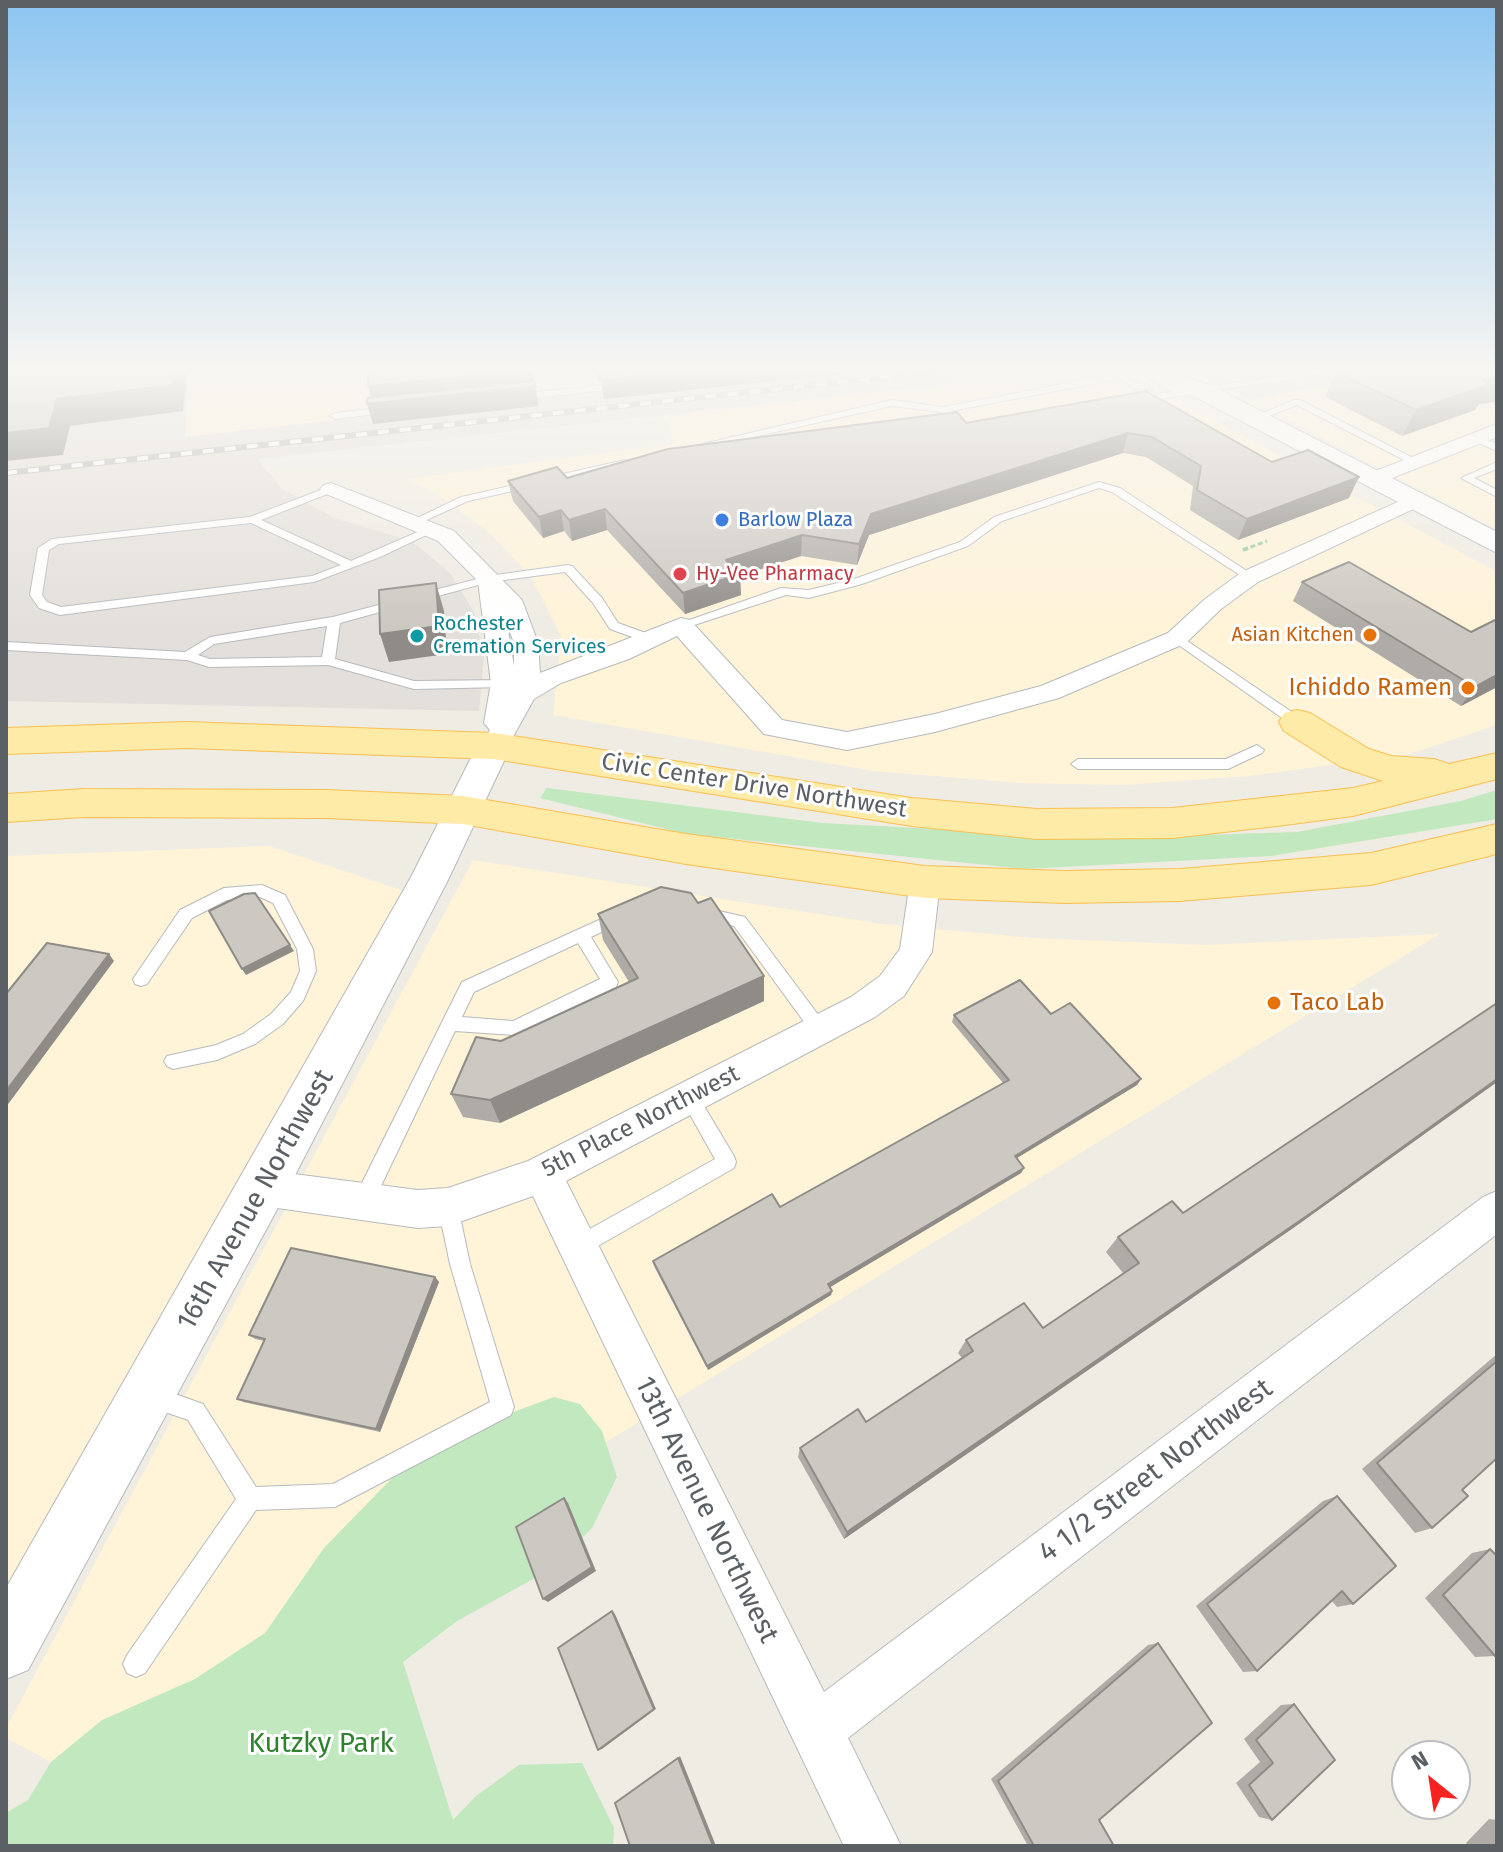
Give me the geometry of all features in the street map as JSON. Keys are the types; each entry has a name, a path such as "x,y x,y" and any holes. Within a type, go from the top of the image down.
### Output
{"main road":[{"path":"1327,455 1497,544"},
{"path":"1297,722 1355,758 1389,769 1482,770"},
{"path":"1277,812 1314,791 1322,777 1318,760 1297,722"},
{"name":"Civic Center Drive Northwest","path":"6,741 187,735 494,746 912,812 1037,824 1172,823 1277,812 1353,802 1482,770"},
{"path":"6,808 84,803 190,803 463,810 686,849 925,882 1065,887 1180,885 1313,875 1428,858 1497,839"}],"street":[{"path":"1372,479 1429,455"},
{"path":"331,489 425,525 463,549 488,579"},
{"path":"513,688 620,653 681,625 774,728 847,741 935,723 1050,692 1177,638 1213,604 1258,573 1417,502"},
{"name":"16th Avenue Northwest","path":"6,1648 263,1188 429,880 494,746 513,688 488,579"},
{"path":"620,653 684,651 709,659"},
{"name":"5th Place Northwest","path":"263,1188 418,1209 448,1207 502,1191 542,1174 863,1007 905,971 916,952 925,882"},
{"name":"13th Avenue Northwest","path":"542,1174 814,1732 873,1846"},
{"name":"4 1/2 Street Northwest","path":"814,1732 1497,1210"}],"lane":[{"path":"1403,455 1414,461"},
{"path":"331,489 252,520 56,541 44,548 36,595 43,605 60,611 314,579 351,565 425,525 465,499 633,461"},
{"path":"1497,465 1466,478 1497,494"},
{"path":"681,625 785,591 809,594 858,582 964,544 998,519 1099,485 1116,490 1258,573"},
{"path":"252,520 351,565"},
{"path":"188,656 210,641 334,621 488,579 568,568 598,601 614,626 650,639"},
{"path":"328,661 334,621"},
{"path":"1177,638 1297,722"},
{"path":"6,646 188,656 209,663 328,661 414,685 513,688"},
{"path":"1078,764 1228,764 1257,750"},
{"path":"141,979 186,914 224,894 262,891 279,899 305,949 308,971 297,996 277,1019 249,1039 217,1052 173,1061"},
{"path":"363,1203 468,987 640,908"},
{"path":"693,911 739,921 819,1029"},
{"path":"451,1023 514,1028 610,982 581,934"},
{"path":"577,1247 727,1162 689,1097"},
{"path":"250,1499 335,1495 503,1407 460,1264 448,1207"},
{"path":"147,1396 195,1412 250,1499"},
{"path":"136,1664 250,1499"}],"shaded area":[{"path":"6,455 291,455 258,459 281,488 334,518 412,541 450,573 474,612 484,657 479,711 6,701"},
{"name":"Barlow Plaza","path":"587,455 1279,455 1497,572 1497,725 1406,755 1249,776 1123,785 1020,783 873,771 553,715 561,636 530,575 487,531 437,494 406,479"},
{"path":"1355,455 1497,455 1497,530"},
{"path":"269,846 404,891 6,1603 6,856"},
{"path":"473,860 883,924 1032,938 1206,945 1440,934 606,1442 51,1762 6,1738 6,1728"}],"green space":[{"path":"547,788 822,823 1106,838 1297,832 1461,801 1497,790 1497,819 1271,856 1025,869 687,834 540,798"},
{"name":"Kutzky Park","path":"554,1397 580,1404 602,1431 617,1477 592,1528 551,1569 457,1621 403,1662 453,1820 476,1796 519,1765 582,1763 614,1828 613,1846 6,1846 6,1813 28,1800 51,1762 102,1720 195,1679 265,1633 324,1548 399,1471 497,1418"}],"building":[{"path":"646,455 1057,455 871,514 859,544 802,535 726,560 740,574 683,593 605,509 569,520 561,510 539,517 508,481 557,467 567,478"},
{"path":"1183,455 1260,455 1272,462 1292,455 1318,455 1359,477 1247,519 1197,490 1201,466"},
{"path":"1349,562 1471,632 1497,619 1497,675 1475,687 1302,582"},
{"path":"436,583 439,626 380,634 379,590"},
{"path":"661,887 691,893 698,903 711,898 764,976 490,1100 451,1094 476,1037 501,1041 638,978 598,914"},
{"path":"255,893 290,945 242,969 209,911 244,894"},
{"path":"47,943 109,954 6,1091 6,994"},
{"path":"1020,980 1051,1014 1070,1003 1141,1079 1015,1156 1024,1168 828,1284 832,1291 707,1366 653,1261 772,1194 780,1207 1009,1080 954,1015"},
{"path":"1497,1003 1497,1079 1314,1211 847,1532 800,1448 858,1409 866,1422 973,1351 966,1340 1024,1303 1043,1328 1139,1263 1118,1237 1172,1201 1183,1213"},
{"path":"291,1248 435,1277 376,1429 237,1399 265,1339 249,1335"},
{"path":"1497,1361 1497,1458 1462,1490 1468,1496 1432,1528 1377,1463"},
{"path":"1337,1496 1396,1566 1353,1604 1342,1591 1257,1671 1207,1604"},
{"path":"564,1498 592,1567 543,1599 516,1527"},
{"path":"1490,1549 1497,1556 1495,1656 1443,1595"},
{"path":"612,1611 654,1709 598,1750 558,1648"},
{"path":"1158,1643 1212,1723 1099,1820 1114,1846 1034,1846 998,1781"},
{"path":"1294,1704 1335,1760 1272,1820 1249,1785 1273,1763 1256,1740"},
{"path":"678,1758 713,1846 630,1846 615,1803"}],"railway":[{"path":"6,473 167,455"}],"place":[{"name":"Barlow Plaza","path":"722,520"},
{"name":"Hy-Vee Pharmacy","path":"680,574"},
{"name":"Asian Kitchen","path":"1370,635"},
{"name":"Rochester Cremation Services","path":"417,636"},
{"name":"Ichiddo Ramen","path":"1468,688"},
{"name":"Taco Lab","path":"1274,1003"}]}
